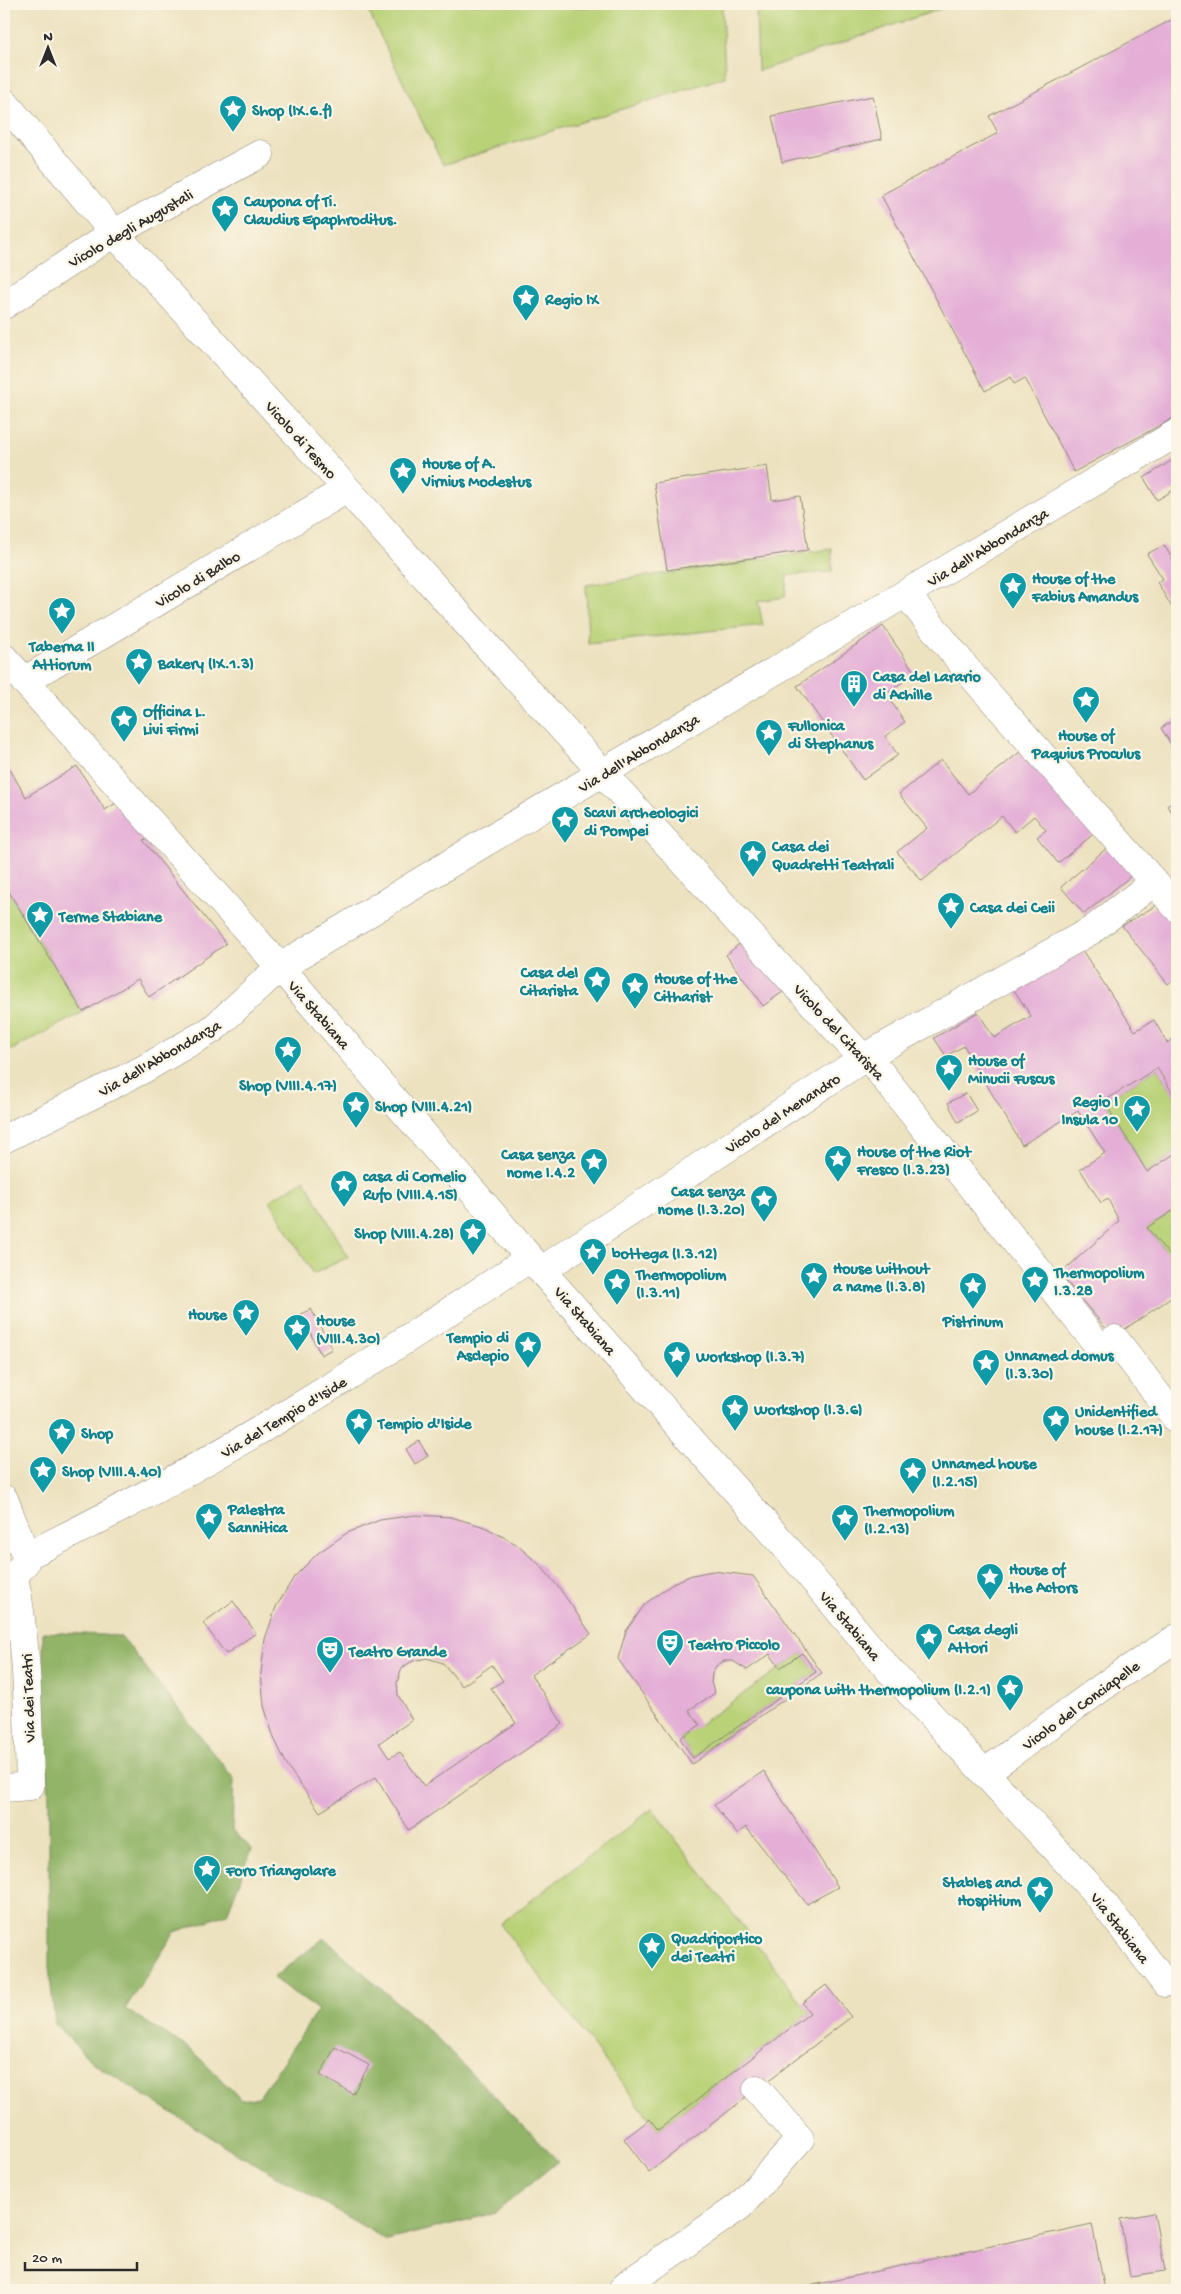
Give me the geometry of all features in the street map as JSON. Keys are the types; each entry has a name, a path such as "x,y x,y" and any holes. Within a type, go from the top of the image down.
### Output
{"street":[{"name":"Vicolo di Tesmo","path":"4,102 114,233 603,773"},
{"name":"Vicolo degli Augustali","path":"4,305 114,233 260,154"},
{"name":"Via dell'Abbondanza","path":"4,1139 144,1069 213,1029 280,967 1177,433"},
{"name":"Vicolo di Balbo","path":"36,675 347,489"},
{"path":"906,594 973,677 1177,908"},
{"name":"Via Stabiana","path":"4,658 36,675 280,967 536,1264 785,1546 889,1670 1094,1891 1165,1983"},
{"name":"Vicolo del Citarista","path":"603,773 857,1052 867,1056 1101,1349 1116,1340 1177,1420"},
{"name":"Vicolo del Menandro","path":"536,1264 867,1056 1092,930 1154,882"},
{"name":"Via del Tempio d'Iside","path":"15,1570 83,1529 245,1440 536,1264"},
{"name":"Via dei Teatri","path":"4,1499 26,1656 17,1787"},
{"name":"Vicolo del Conciapelle","path":"984,1774 1115,1678 1177,1638"},
{"path":"622,2290 627,2284 740,2206 800,2139 757,2088"}],"green space":[{"path":"365,4 574,4 575,8 611,4 718,4 722,8 725,77 443,165"},
{"path":"756,4 955,4 758,71"},
{"path":"832,549 832,572 787,575 785,597 758,601 763,625 588,644 586,585"},
{"path":"4,884 83,1012 4,1054"},
{"path":"1157,1068 1177,1100 1177,1152 1147,1172 1104,1101"},
{"path":"305,1180 348,1257 313,1274 270,1200"},
{"path":"1177,1208 1177,1251 1170,1256 1147,1228"},
{"path":"43,1632 121,1636 234,1779 232,1830 252,1849 227,1914 175,1932 125,2009 190,2049 242,2100 259,2097 318,2010 273,1978 324,1938 437,2038 558,2161 495,2213 387,2240 225,2146 93,2063 55,2024 49,1966 49,1799 43,1682"},
{"path":"802,1653 816,1672 693,1758 680,1738"},
{"path":"652,1809 810,2013 658,2130 500,1924"}],"building":[{"path":"1177,17 1177,416 1074,472 1025,378 1014,384 1011,377 985,391 881,195 998,133 989,116"},
{"path":"873,96 882,139 782,162 772,116"},
{"path":"1176,458 1177,488 1157,500 1144,478"},
{"path":"767,466 772,500 800,496 808,550 667,570 654,483"},
{"path":"1164,545 1177,567 1177,616 1157,582 1163,579 1147,554"},
{"name":"Casa del Larario di Achille","path":"883,626 915,673 886,694 905,722 885,736 898,755 863,780 797,686"},
{"path":"1177,718 1177,750 1175,751 1161,728"},
{"path":"1026,747 1096,832 1058,863 1037,837 1046,830 1034,816 1015,832 1002,816 922,881 897,852 927,828 899,794 941,760 968,794"},
{"path":"77,766 105,810 119,801 149,838 143,840 226,944 149,997 138,979 83,1012 4,884 4,771 9,768 26,797"},
{"path":"1177,797 1177,818 1167,806"},
{"path":"1108,847 1132,875 1084,914 1061,887"},
{"path":"1160,903 1177,924 1177,977 1168,984 1122,926"},
{"path":"744,940 787,989 763,1006 726,955"},
{"path":"1082,950 1135,1031 1154,1020 1167,1043 1177,1036 1177,1100 1157,1068 1104,1101 1147,1172 1177,1152 1177,1208 1147,1228 1170,1256 1177,1251 1177,1294 1113,1337 1060,1274 1119,1221 1108,1199 1101,1203 1080,1169 1105,1153 1078,1111 1022,1145 964,1046 946,1056 934,1038 978,1012 994,1038 1031,1016 1014,990"},
{"path":"966,1093 977,1111 958,1122 948,1103"},
{"path":"311,1309 332,1349 321,1355 301,1314"},
{"path":"419,1441 428,1456 415,1464 406,1449"},
{"name":"Teatro Grande","path":"415,1515 451,1517 485,1527 516,1544 540,1565 560,1589 591,1634 531,1675 563,1724 409,1830 376,1777 320,1812 288,1767 274,1738 264,1706 261,1673 265,1639 276,1607 294,1577 318,1553 347,1533 380,1520","holes":["427,1658 443,1663 462,1686 492,1665 503,1681 491,1688 516,1723 424,1786 400,1752 389,1758 379,1743 412,1720 398,1695 397,1683 401,1670 413,1661"]},
{"name":"Teatro Piccolo","path":"713,1571 753,1576 822,1673 692,1764 618,1659 626,1631 645,1604 675,1582 692,1575","holes":["802,1653 816,1672 693,1758 680,1738 700,1725 689,1710 715,1693 711,1683 712,1674 716,1666 724,1661 733,1661 747,1670 770,1654 780,1668"]},
{"path":"233,1601 256,1633 226,1654 203,1623"},
{"path":"764,1771 838,1887 807,1904 746,1827 737,1834 714,1805"},
{"path":"826,1985 851,2017 649,2172 624,2139 650,2119 658,2130 810,2013 802,2003"},
{"path":"335,2047 369,2065 353,2094 320,2075"},
{"path":"1154,2213 1165,2271 1130,2276 1120,2219"},
{"path":"1092,2224 1105,2290 795,2290 795,2289"}],"place":[{"name":"Shop (IX.6.f)","path":"233,133"},
{"name":"Caupona of Ti. Claudius Epaphroditus.","path":"225,233"},
{"name":"Regio IX","path":"526,322"},
{"name":"House of A. Virnius Modestus","path":"403,495"},
{"name":"House of the Fabius Amandus","path":"1013,610"},
{"name":"Taberna II Attiorum","path":"62,635"},
{"name":"Bakery (IX.1.3)","path":"139,686"},
{"name":"Casa del Larario di Achille","path":"854,708"},
{"name":"House of Paquius Proculus","path":"1086,724"},
{"name":"Officina L. Livi Firmi","path":"124,743"},
{"name":"Fullonica di Stephanus","path":"769,757"},
{"name":"Scavi archeologici di Pompei","path":"565,844"},
{"name":"Casa dei Quadretti Teatrali","path":"753,878"},
{"name":"Casa dei Ceii","path":"951,930"},
{"name":"Terme Stabiane","path":"40,939"},
{"name":"Casa del Citarista","path":"597,1004"},
{"name":"House of the Citharist","path":"635,1010"},
{"name":"Shop (VIII.4.17)","path":"288,1074"},
{"name":"House of Minucii Fuscus","path":"949,1092"},
{"name":"Shop (VIII.4.21)","path":"356,1129"},
{"name":"Regio I Insula 10","path":"1137,1133"},
{"name":"House of the Riot Fresco (I.3.23)","path":"838,1183"},
{"name":"Casa senza nome I.4.2","path":"594,1186"},
{"name":"casa di Cornelio Rufo (VIII.4.15)","path":"344,1208"},
{"name":"Casa senza nome (I.3.20)","path":"764,1223"},
{"name":"Shop (VIII.4.28)","path":"473,1256"},
{"name":"bottega (I.3.12)","path":"593,1276"},
{"name":"House without a name (I.3.8)","path":"814,1300"},
{"name":"Thermopolium I.3.28","path":"1035,1304"},
{"name":"Thermopolium (I.3.11)","path":"617,1306"},
{"name":"Pistrinum","path":"973,1310"},
{"name":"House","path":"246,1337"},
{"name":"House (VIII.4.30)","path":"297,1352"},
{"name":"Tempio di Asclepio","path":"528,1369"},
{"name":"Workshop (I.3.7)","path":"677,1379"},
{"name":"Unnamed domus (I.3.30)","path":"986,1387"},
{"name":"Workshop (I.3.6)","path":"735,1432"},
{"name":"Unidentified house (I.2.17)","path":"1056,1443"},
{"name":"Tempio d'Iside","path":"359,1446"},
{"name":"Shop","path":"62,1456"},
{"name":"Shop (VIII.4.40)","path":"43,1494"},
{"name":"Unnamed house (I.2.15)","path":"913,1495"},
{"name":"Palestra Sannitica","path":"209,1541"},
{"name":"Thermopolium (I.2.13)","path":"845,1542"},
{"name":"House of the Actors","path":"990,1601"},
{"name":"Casa degli Attori","path":"929,1661"},
{"name":"Teatro Piccolo","path":"670,1667"},
{"name":"Teatro Grande","path":"330,1674"},
{"name":"caupona with thermopolium (I.2.1)","path":"1010,1712"},
{"name":"Foro Triangolare","path":"207,1893"},
{"name":"Stables and Hospitium","path":"1040,1914"},
{"name":"Quadriportico dei Teatri","path":"652,1970"}]}
